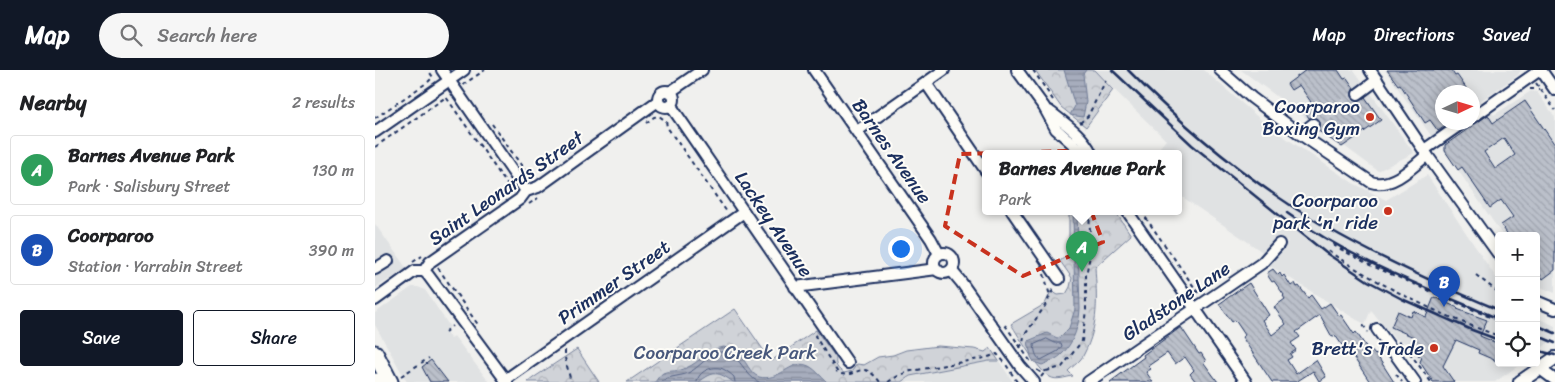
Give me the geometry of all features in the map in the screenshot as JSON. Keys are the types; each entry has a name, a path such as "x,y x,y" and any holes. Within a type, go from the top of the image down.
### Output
{"highway":[{"path":"375,353 396,379"}],"main road":[{"path":"1520,382 1555,358"}],"street":[{"path":"442,70 526,191"},
{"path":"375,132 464,70"},
{"path":"669,92 673,97 673,103 671,106 665,107 658,101 659,95 669,92 702,70"},
{"name":"Barnes Avenue","path":"814,70 931,238 939,254"},
{"path":"857,130 944,70"},
{"path":"1017,70 1044,107 1056,129 1080,150"},
{"path":"1220,70 1252,98 1300,134 1364,178 1375,183 1383,184 1392,181 1454,130"},
{"path":"1370,70 1495,249"},
{"path":"1480,112 1540,70 1555,90"},
{"path":"1358,94 1377,80"},
{"path":"926,83 982,166"},
{"name":"Saint Leonards Street","path":"375,300 415,271 424,271 430,262 521,199 526,191 538,187 658,101"},
{"name":"Lackey Avenue","path":"671,106 848,363"},
{"path":"1044,107 1073,129 1087,144 1090,150"},
{"path":"1300,134 1313,124"},
{"name":"Primmer Street","path":"506,381 744,212"},
{"path":"1015,215 1059,279"},
{"path":"1130,215 1246,382"},
{"name":"Gladstone Lane","path":"1088,382 1262,263 1279,244"},
{"path":"795,287 937,269 945,273 951,270 954,265 951,256 946,253 939,254 934,261 937,269"},
{"path":"375,269 388,261"},
{"path":"951,270 1015,360 1037,379"},
{"path":"424,271 506,381"},
{"path":"1540,303 1555,309"},
{"path":"1377,328 1415,382"},
{"path":"1540,369 1555,380"}],"path":[{"path":"375,118 428,82 433,77 428,70"},
{"path":"464,84 485,70"},
{"path":"1073,129 1088,116 1106,80"},
{"path":"1536,83 1555,110"},
{"path":"375,147 447,97 513,193"},
{"path":"659,116 666,121 667,127 727,212"},
{"path":"493,125 531,179"},
{"path":"1005,326 1034,368 1040,372 1062,367 1082,341 1086,310 1086,275 1091,251 1089,215"},
{"path":"1144,215 1202,298"},
{"path":"1333,245 1370,265 1495,319"},
{"path":"1328,251 1405,296 1495,335"},
{"path":"438,267 479,327"},
{"path":"1043,273 1050,296"},
{"path":"1476,275 1495,290"},
{"path":"1022,345 1024,336 1045,306 1053,290"},
{"path":"445,332 452,326"},
{"path":"564,338 565,358 571,382"},
{"path":"1398,342 1404,345 1431,382"},
{"path":"888,382 911,371 985,358 997,354 1017,382"},
{"path":"396,379 429,358"},
{"path":"1037,379 1047,371"}],"highlighted area":[{"path":"1068,151 1103,242 1023,276 945,226 960,154"}],"shaded area":[{"path":"1094,70 1204,70 1268,126 1353,183 1386,200 1427,175 1495,276 1495,367 1517,367 1495,382 1433,382 1406,343 1394,338 1371,310 1365,324 1269,265 1288,241 1277,237 1264,253 1182,197 1182,150 1158,150 1166,140"},
{"path":"1241,70 1354,70 1414,153 1378,171"},
{"path":"1385,70 1521,70 1518,75 1480,101 1480,85 1435,85 1435,130 1443,130 1432,137"},
{"path":"1531,91 1537,92 1555,117 1555,293 1540,287 1540,232 1500,232 1445,151 1445,145 1466,130 1480,130 1480,120 1492,112 1494,115"},
{"path":"375,224 407,269 375,288"},
{"path":"412,287 425,290 450,327 445,332 451,339 454,336 489,382 407,382 375,325 375,313"},
{"path":"1540,319 1555,326 1555,337 1540,350"},
{"path":"989,361 999,361 1013,382 901,382 910,376"}],"green space":[{"path":"1035,70 1094,70 1113,90 1086,127 1061,107"},
{"path":"1069,215 1118,215 1131,235 1095,267 1096,311 1089,343 1081,359 1068,371 1073,376 1055,379 1040,368 1011,324 1045,304 1051,291 1058,295 1066,294 1072,278 1060,261 1069,254"},
{"name":"Coorparoo Creek Park","path":"735,309 771,361 816,330 836,358 837,367 844,373 852,371 857,364 864,365 878,357 893,355 906,350 938,346 974,349 985,352 990,348 999,361 989,361 910,376 901,382 627,382"},
{"name":"Coorparoo Creek Park","path":"577,349 599,382 528,382 533,378"}],"water":[{"path":"1064,70 1086,70 1083,74 1086,102 1083,117 1070,115 1075,106"},
{"path":"1073,215 1077,215 1080,309 1075,333 1067,349 1059,357 1042,365 1034,362 1031,357 1028,341 1047,333 1057,338 1060,337 1069,328 1075,309"},
{"path":"724,347 738,353 753,373 759,377 773,377 800,364 812,368 827,382 733,382 719,374 712,374 699,382 655,382 663,373 683,369 713,350"}],"building":[{"path":"1306,70 1338,70 1354,88 1351,94 1353,98 1358,101 1365,97 1381,120 1342,147 1317,130 1319,120 1309,118 1302,108 1311,102 1299,85 1291,90 1287,84"},
{"path":"1387,70 1451,70 1464,85 1435,85 1435,127 1430,120 1425,123 1400,84 1398,85"},
{"path":"1525,101 1555,145 1555,270 1543,279 1540,275 1540,232 1506,232 1501,225 1513,217 1501,200 1490,208 1462,167 1458,170 1445,151 1445,145 1466,130 1480,130 1480,121 1488,115 1493,123","holes":["1504,138 1515,155 1495,169 1484,152"]},
{"path":"1273,269 1278,275 1280,273 1282,277 1284,275 1291,286 1295,283 1297,287 1299,286 1308,298 1311,295 1321,309 1330,303 1354,334 1356,332 1369,351 1371,350 1376,354 1394,382 1370,382 1350,352 1348,354 1335,335 1332,337 1320,315 1296,332 1300,337 1291,343 1296,350 1290,354 1292,357 1287,360 1296,374 1316,360 1326,377 1319,381 1313,371 1296,382 1272,382 1242,337 1245,335 1235,320 1232,322 1219,304 1249,283 1269,315 1262,320 1272,335 1286,324 1274,307 1285,299 1274,281 1272,282 1268,276 1267,273"},
{"path":"1434,297 1457,309 1487,320 1480,336 1495,342 1495,360 1478,353 1479,350 1456,340 1443,366 1454,382 1433,382 1420,362 1422,357 1418,355 1421,349 1413,346 1416,338 1391,327 1398,311 1411,317 1413,311 1426,317"},
{"path":"1181,327 1199,354 1201,353 1206,361 1204,363 1218,382 1196,382 1190,374 1194,370 1185,357 1175,364 1167,353 1148,366 1151,369 1146,372 1153,382 1110,382 1144,357 1143,355"},
{"path":"431,360 448,382 430,382 422,367"}],"tunnel":[{"path":"1313,124 1358,94"}],"railway":[{"path":"1112,70 1192,145 1326,253 1368,281 1402,299 1495,339"},
{"path":"1128,70 1173,113 1221,154 1297,210 1388,260 1495,308"},
{"path":"1287,213 1312,230 1363,259 1495,317"},
{"path":"1540,327 1555,333"},
{"path":"1540,337 1555,343"},
{"path":"1540,351 1555,355"}],"place":[{"name":"Coorparoo Boxing Gym","path":"1370,117"},
{"name":"Coorparoo park 'n' ride","path":"1388,211"},
{"name":"Barnes Avenue Park","path":"1082,272"},
{"name":"Coorparoo","path":"1444,307"},
{"name":"Brett's Trade","path":"1434,348"}]}
